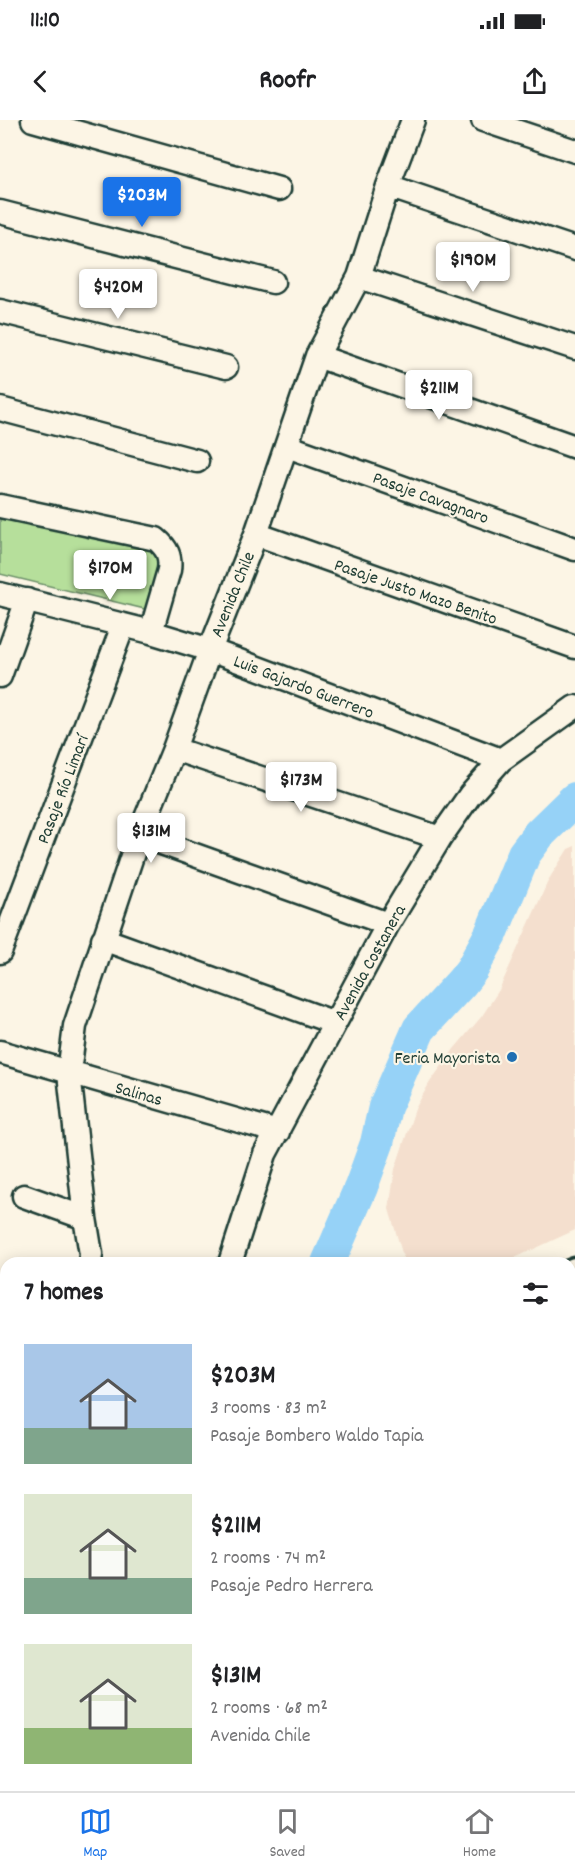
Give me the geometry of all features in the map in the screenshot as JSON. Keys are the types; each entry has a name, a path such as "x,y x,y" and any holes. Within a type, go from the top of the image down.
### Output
{"street":[{"path":"33,120 279,189"},
{"name":"Avenida Chile","path":"91,1257 69,1073 75,1026 139,835 256,534 317,356 359,277 388,186 413,120"},
{"path":"483,120 575,151"},
{"path":"388,186 575,249"},
{"path":"0,212 273,282"},
{"path":"359,277 575,348"},
{"path":"0,311 226,367"},
{"path":"317,356 575,447"},
{"path":"0,409 197,461"},
{"name":"Pasaje Cavagnaro","path":"287,446 575,549"},
{"path":"0,506 156,539 167,550 170,570 151,632"},
{"name":"Pasaje Justo Mazo Benito","path":"256,534 575,647"},
{"name":"Luis Gajardo Guerrero","path":"0,594 151,632 210,650 501,760"},
{"path":"0,676 27,600"},
{"name":"Pasaje Río Limarí","path":"0,952 123,626"},
{"name":"Avenida Costanera","path":"232,1257 266,1154 388,924 440,838 470,795 501,760 575,708"},
{"path":"174,749 440,838"},
{"path":"139,835 388,924"},
{"path":"104,939 335,1023"},
{"name":"Salinas","path":"0,1052 278,1132"},
{"path":"24,1196 85,1218"}],"shaded area":[{"name":"Feria Mayorista","path":"575,846 575,1230 517,1257 403,1257 389,1209 395,1169 415,1109 430,1082 482,1016 499,990 549,879 568,849"}],"green space":[{"path":"0,513 159,545 165,562 153,611 0,574"}],"waterway":[{"path":"331,1257 377,1143 385,1107 419,1029 472,969 491,934 524,854 539,834 575,799"}],"place":[{"name":"Feria Mayorista","path":"512,1057"}]}
